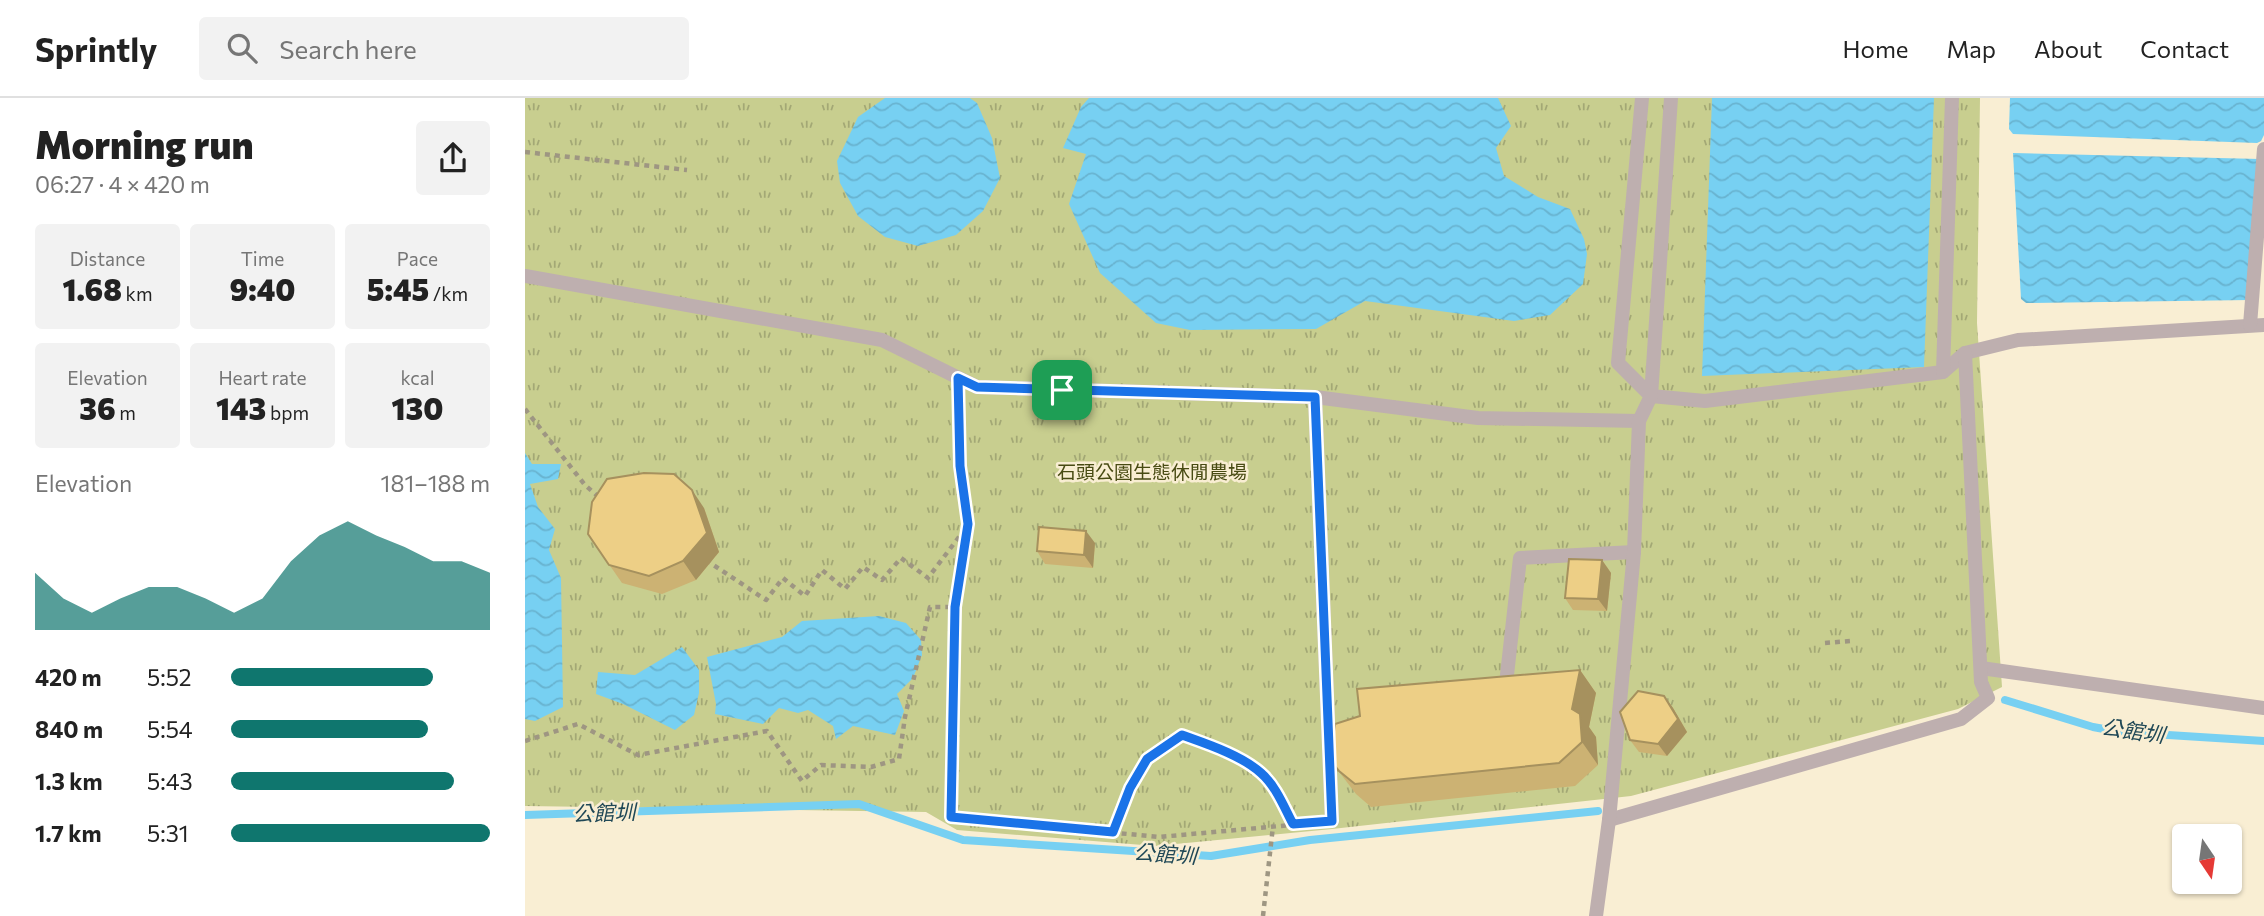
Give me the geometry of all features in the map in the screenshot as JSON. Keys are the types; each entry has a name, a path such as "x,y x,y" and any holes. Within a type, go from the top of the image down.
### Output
{"lane":[{"path":"1642,98 1619,363 1651,396 1705,401 1943,372 1965,353 2018,340 2257,325 2264,149"},
{"path":"1596,916 1609,820 1634,552 1639,421 1651,396 1671,98"},
{"path":"1943,372 1952,98"},
{"path":"525,276 882,340 977,387 1315,397 1478,418 1639,421"},
{"path":"1609,820 1961,719 1988,698 1981,682 1965,353"},
{"path":"1315,397 1332,821"},
{"path":"1506,684 1520,558 1634,552"},
{"path":"1981,668 2264,708"}],"path":[{"path":"525,152 687,170"},
{"path":"958,378 960,466 968,524 955,607 951,817 1159,837 1332,821"},
{"path":"525,409 585,485 603,502"},
{"path":"703,559 766,600 782,578 805,596 822,570 845,589 863,567 882,580 901,558 928,578 968,524"},
{"path":"525,741 578,724 638,755 767,731 801,781 821,765 871,767 899,759 905,717 930,607 955,607"},
{"path":"1825,643 1851,641"},
{"path":"1113,832 1130,788 1147,759 1182,735 1217,747 1261,773 1278,795 1293,824"},
{"path":"1263,916 1273,826"}],"green space":[{"name":"石頭公園生態休閒農場","path":"525,98 1980,98 1977,323 2002,687 1958,709 1631,796 1155,846 957,830 926,812 525,806"}],"water":[{"path":"885,98 970,98 977,103 992,138 1000,178 983,211 956,235 918,246 885,237 858,216 840,183 837,161 858,117"},
{"path":"1089,98 1498,98 1511,126 1496,148 1504,176 1538,197 1570,209 1584,239 1587,254 1583,284 1550,315 1514,321 1365,301 1316,329 1190,330 1156,323 1100,273 1069,204 1086,154 1063,148 1081,107"},
{"path":"1712,98 1934,98 1924,367 1702,376"},
{"path":"2010,98 2264,98 2264,135 2257,143 2013,134 2009,129"},
{"path":"2013,153 2260,159 2250,300 2026,303 2021,299"},
{"path":"525,453 532,464 561,464 558,479 530,484 538,507 555,529 549,550 561,578 563,707 535,721 525,719"},
{"path":"879,616 906,623 921,640 922,655 913,678 897,694 904,711 895,735 853,726 836,739 833,726 808,710 798,713 779,708 763,724 715,714 716,704 707,657 782,637 802,621"},
{"path":"682,647 699,670 699,693 694,715 675,730 596,694 598,672 635,675"}],"building":[{"path":"644,473 674,474 692,490 707,533 683,561 649,576 609,565 588,534 592,502 607,479"},
{"path":"1039,527 1086,531 1084,555 1037,551"},
{"path":"1569,559 1602,560 1598,599 1565,598"},
{"path":"1580,670 1572,709 1580,714 1582,742 1559,763 1355,784 1330,760 1335,724 1360,716 1357,689"},
{"path":"1638,691 1664,696 1678,719 1658,744 1630,740 1620,712"}],"waterway":[{"name":"公館圳","path":"2005,700 2093,727 2120,732 2264,741"},
{"name":"公館圳","path":"525,815 859,804 963,840 1211,856 1310,840 1598,811"}],"route":[{"path":"958,378 977,387 1062,390 1315,397 1332,821 1293,824 1278,795 1261,773 1217,747 1182,735 1147,759 1130,788 1113,832 951,817 955,607 968,524 960,466 958,378"}]}
